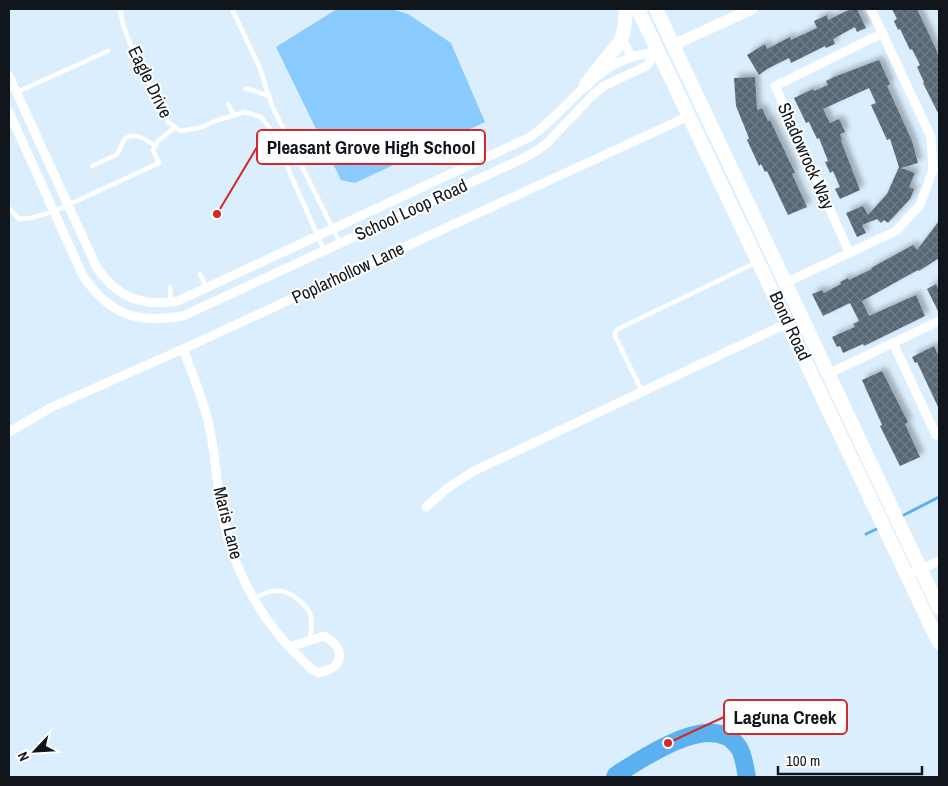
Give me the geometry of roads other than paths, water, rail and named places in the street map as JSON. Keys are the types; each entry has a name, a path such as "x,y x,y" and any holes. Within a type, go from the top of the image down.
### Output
{"main road":[{"path":"586,84 620,42 624,30 626,9"},
{"name":"Bond Road","path":"638,9 788,323 900,545 907,576 939,643"},
{"name":"Bond Road","path":"656,9 828,374 881,505"},
{"path":"777,298 786,306 818,369 828,374"},
{"name":"Bond Road","path":"900,545 920,570 939,608"}],"street":[{"path":"673,46 752,9"},
{"path":"784,282 896,231 920,205 933,170 931,137 881,34 871,9"},
{"name":"Shadowrock Way","path":"849,252 775,86 881,34"},
{"path":"621,38 632,57"},
{"name":"School Loop Road","path":"9,76 97,268 107,282 123,294 142,302 161,304 178,301 207,288 530,137 542,129 586,84 608,69 640,53 658,53"},
{"name":"School Loop Road","path":"9,112 83,276 95,292 115,309 138,318 162,320 183,316 522,159 538,150 602,87 646,66 658,53"},
{"name":"Poplarhollow Lane","path":"9,432 52,407 183,349 689,116"},
{"path":"828,374 939,321"},
{"path":"426,508 449,487 474,471 788,323"},
{"path":"893,343 936,435 939,433"},
{"name":"Maris Lane","path":"183,349 208,420 221,509 228,537 242,577 254,600 272,627 289,647 311,669 319,672 333,668 339,659 339,647 332,640 324,636 309,641"},
{"path":"907,576 939,561"},
{"path":"289,647 309,641"}],"lane":[{"name":"Eagle Drive","path":"121,9 120,15 168,122 180,131 199,128 245,112 261,118 271,130 324,250"},
{"path":"232,9 259,66 272,106 340,243"},
{"path":"17,92 108,51"},
{"path":"246,89 270,97"},
{"path":"228,104 234,115"},
{"path":"9,208 20,219 55,212 159,163 153,150 175,127"},
{"path":"92,166 116,155 128,137 141,137 155,146"},
{"path":"642,391 615,336 615,332 759,261"},
{"path":"200,274 207,288"},
{"path":"170,287 171,302"},
{"path":"254,600 265,591 280,590 295,596 311,615 312,622 309,641"}],"waterway":[{"path":"900,517 939,497"},
{"path":"866,534 881,527"},
{"path":"615,777 660,748 696,734 713,733 728,737 739,748 747,777"}],"place":[{"name":"Pleasant Grove High School","path":"217,214"},
{"name":"Laguna Creek","path":"668,743"}]}
